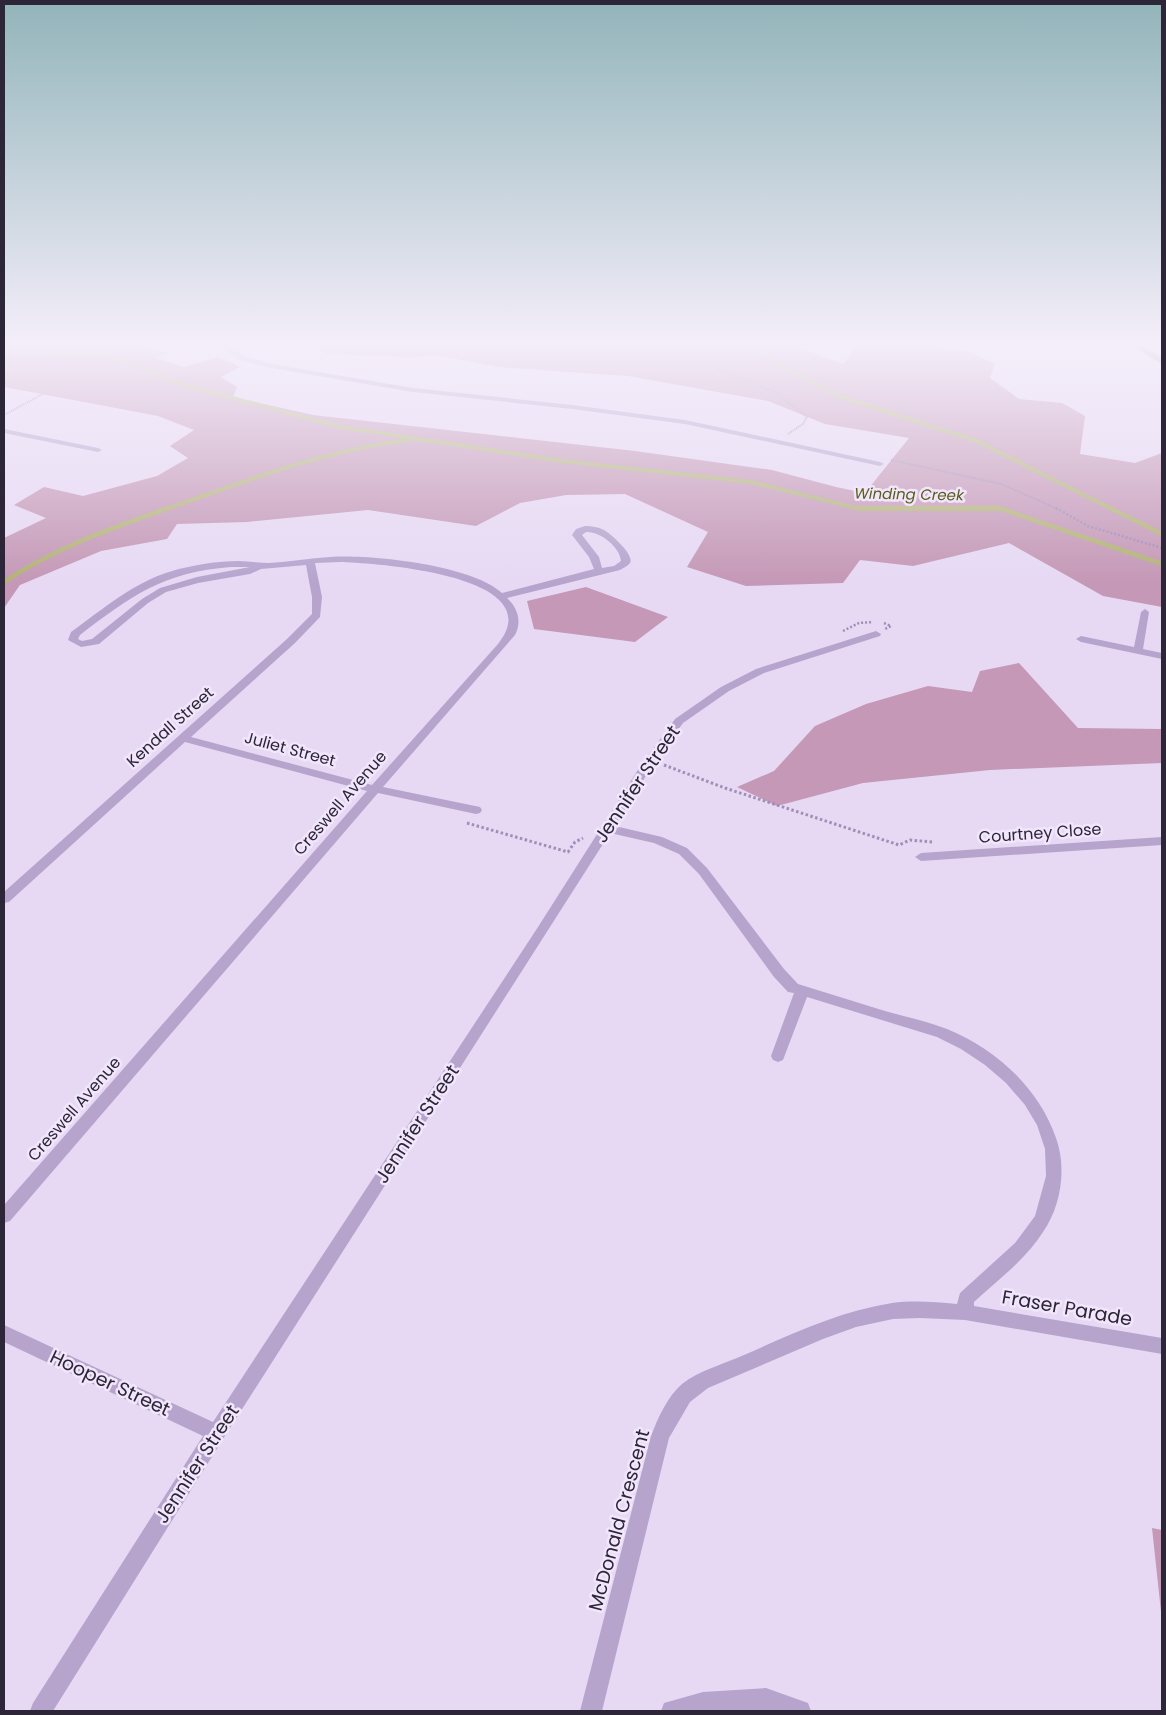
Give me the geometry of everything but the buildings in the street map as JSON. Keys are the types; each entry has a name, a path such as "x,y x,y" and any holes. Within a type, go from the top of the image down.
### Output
{"street":[{"path":"690,423 880,464"},
{"path":"4,431 98,450"},
{"path":"260,566 250,571 197,580 163,590 145,600 95,642 81,644 73,640 75,634 133,592 156,580 193,569 231,565 260,566 310,561 370,560 405,564 450,573 483,585 502,596 617,568 626,562 626,557 612,540 600,530 590,528 581,530 577,535 594,557 599,571"},
{"name":"Kendall Street","path":"6,894 317,615 317,597 310,561"},
{"name":"Creswell Avenue","path":"4,1216 510,636 516,624 513,614 502,596"},
{"name":"Jennifer Street","path":"41,1711 216,1433 651,760 679,721 725,689 760,672 876,634"},
{"name":"Juliet Street","path":"182,738 375,789 476,810"},
{"path":"607,828 658,840 683,851 702,871 792,988 902,1020 961,1041 1014,1080 1043,1121 1051,1139 1054,1180 1038,1227 1019,1248 966,1298 965,1312"},
{"name":"Courtney Close","path":"921,857 1162,841"},
{"path":"778,1056 802,991"},
{"name":"McDonald Crescent","path":"591,1711 660,1436 670,1416 688,1392 701,1383 741,1365 847,1321 900,1311 965,1312"},
{"name":"Fraser Parade","path":"965,1312 1162,1346"},
{"name":"Hooper Street","path":"4,1332 216,1433"},
{"path":"672,1711 702,1703 766,1699 800,1711"}],"lane":[{"path":"1138,651 1145,612"},
{"path":"1081,638 1162,656"}],"path":[{"path":"786,436 804,423"},
{"path":"888,459 1001,484 1051,505 1088,526 1162,548"},
{"path":"664,765 668,759"},
{"path":"651,760 739,793 899,845 907,840 915,839 935,843"},
{"path":"461,821 568,852 575,842 584,837"}],"shaded area":[{"path":"176,423 385,423 635,451 772,470 865,493 909,438 823,423 1084,423 1080,454 1135,463 1162,453 1162,607 1103,596 1009,543 913,566 860,560 843,583 746,586 687,567 708,532 625,494 566,495 520,503 476,526 368,510 247,522 177,524 167,539 101,551 20,585 4,608 4,538 46,518 14,505 44,487 83,496 157,476 188,458 170,446 194,430"},
{"path":"586,587 668,617 635,642 534,629 527,601"},
{"path":"1019,663 1078,728 1162,729 1162,763 990,770 863,783 777,806 737,787 774,771 815,726 866,704 928,686 972,692 980,671"},
{"path":"1152,1528 1162,1530 1162,1621"}],"waterway":[{"name":"Winding Creek","path":"326,423 341,427 562,461 751,482 856,508"},
{"path":"922,423 977,441 1112,509"},
{"path":"166,509 317,459 347,451 410,440"},
{"path":"4,582 63,549 105,531 169,508"},
{"name":"Winding Creek","path":"856,508 1002,509"},
{"name":"Winding Creek","path":"856,508 1002,509"},
{"name":"Winding Creek","path":"1002,509 1162,564"},
{"path":"1112,509 1162,534"}]}
